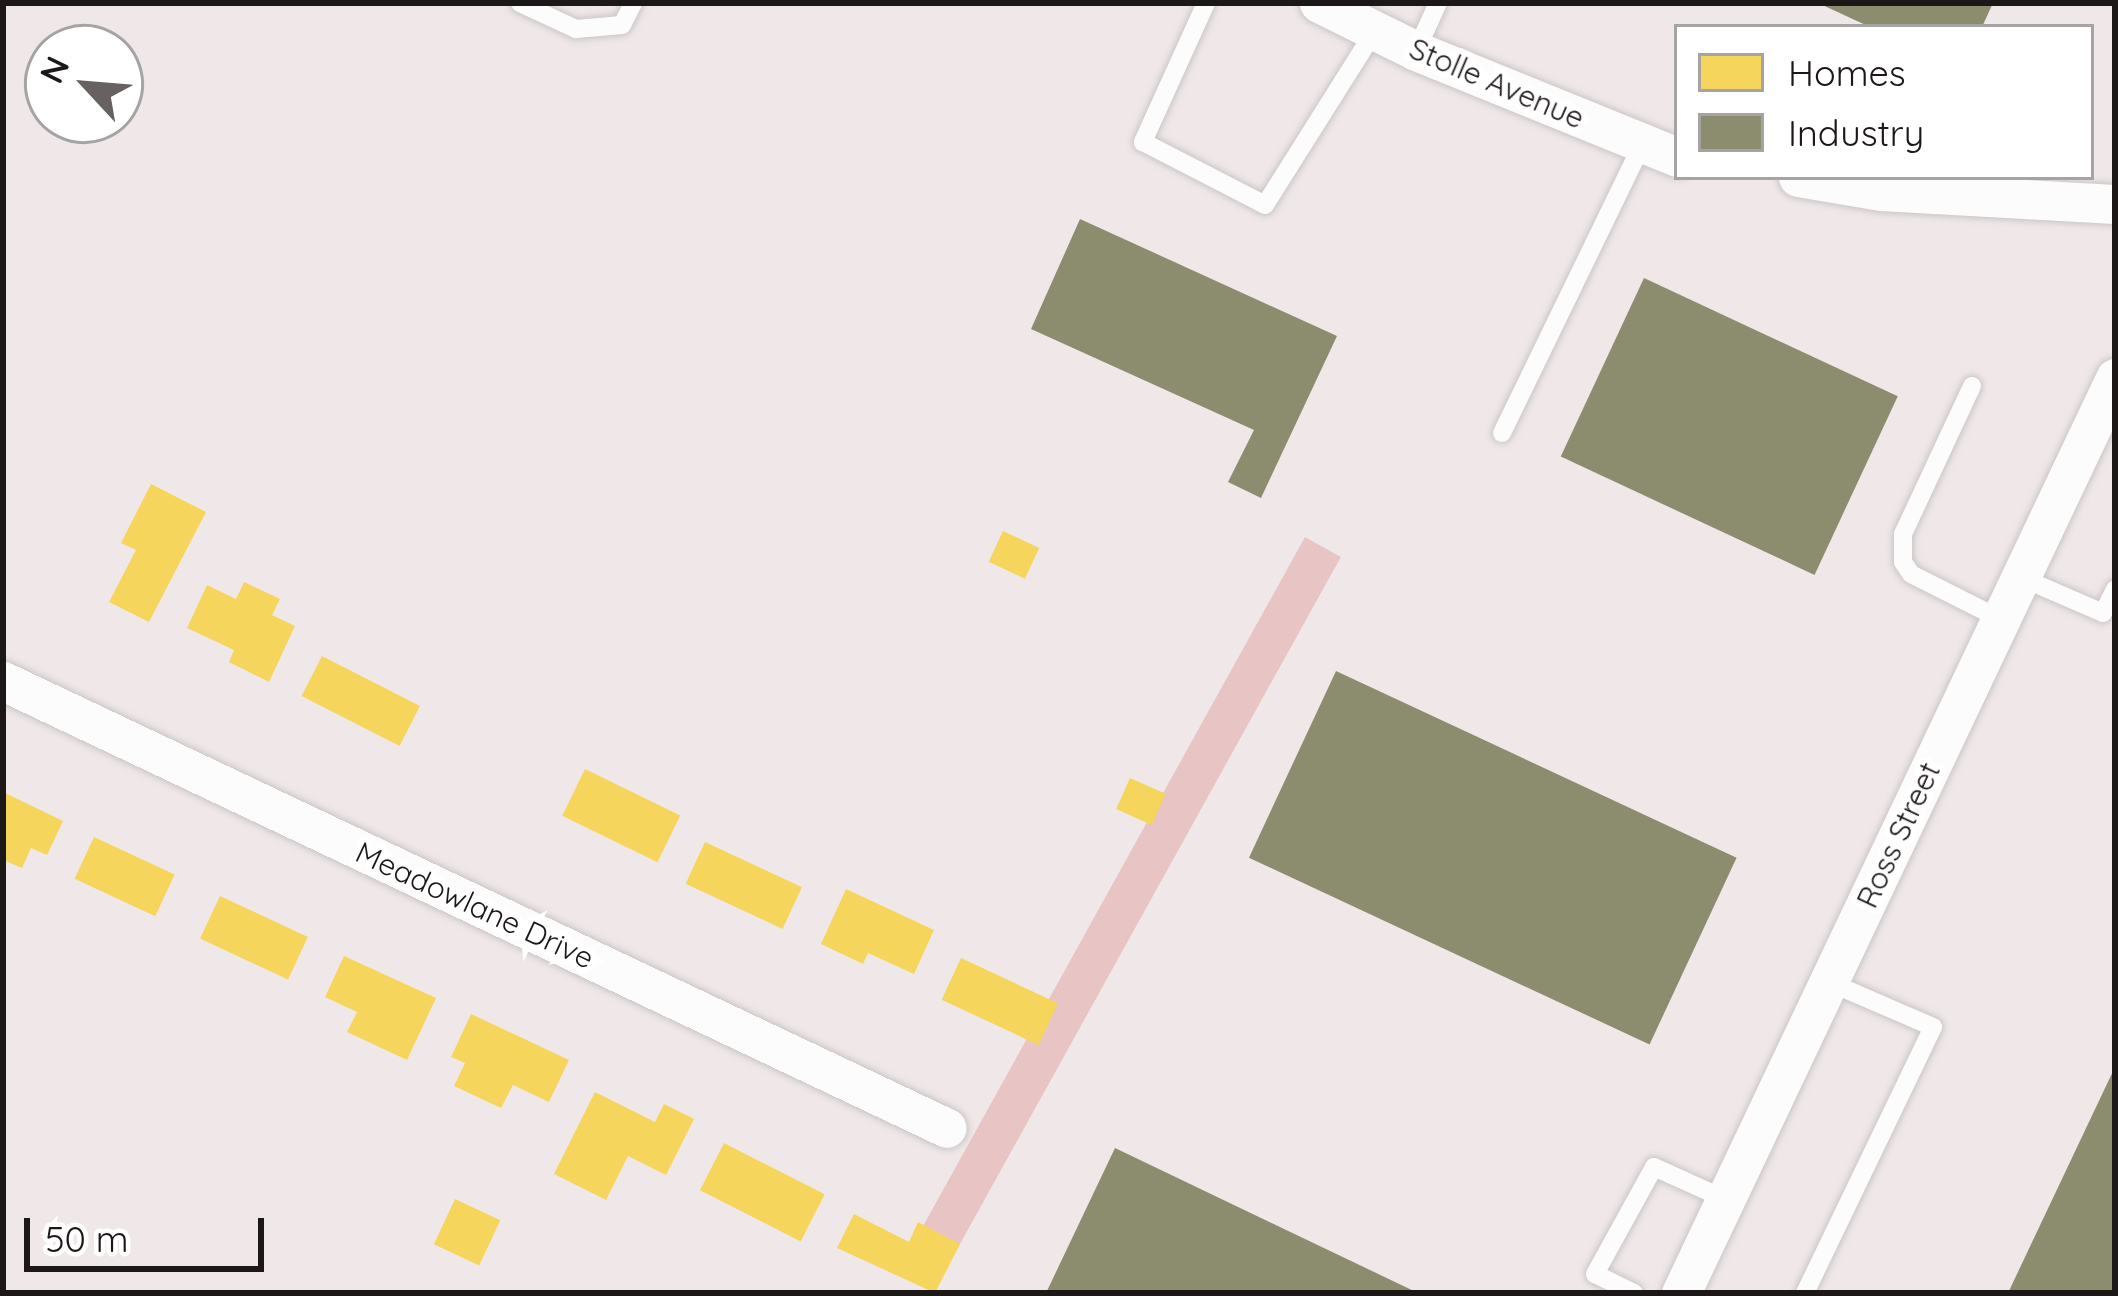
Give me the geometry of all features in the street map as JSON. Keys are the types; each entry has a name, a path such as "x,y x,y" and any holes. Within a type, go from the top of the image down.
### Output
{"street":[{"name":"Stolle Avenue","path":"1319,3 1417,50 1660,150"},
{"path":"1817,180 1881,190 2112,194"},
{"name":"Ross Street","path":"1681,1293 2115,378"},
{"name":"Meadowlane Drive","path":"3,681 947,1128"}],"lane":[{"path":"520,3 577,29 622,25 633,3"},
{"path":"1206,3 1143,142 1265,205 1375,30"},
{"path":"1417,50 1438,3"},
{"path":"1502,434 1660,150"},
{"path":"1972,386 1903,534 1903,562 1911,574 2000,619"},
{"path":"2020,577 2103,613 2115,589"},
{"path":"1804,1293 1933,1027 1828,982"},
{"path":"1634,1293 1595,1274 1654,1168 1725,1198"}],"shaded area":[{"path":"1305,537 1341,557 936,1287 900,1267"}],"building: Homes":[{"path":"151,484 206,512 149,622 109,602 136,550 121,543"},
{"path":"1003,531 1039,548 1025,579 989,562"},
{"path":"244,582 280,599 272,615 295,626 269,682 229,662 234,650 187,628 207,585 236,599"},
{"path":"322,656 420,706 400,746 302,696"},
{"path":"585,769 680,815 657,862 562,816"},
{"path":"1130,778 1166,794 1152,825 1116,809"},
{"path":"3,792 63,821 47,855 31,848 22,868 3,860"},
{"path":"94,837 175,875 155,916 75,879"},
{"path":"705,842 802,887 783,929 686,884"},
{"path":"846,889 934,930 914,974 868,953 863,964 821,944"},
{"path":"220,896 308,937 288,980 200,939"},
{"path":"344,956 436,998 407,1060 347,1032 357,1012 325,997"},
{"path":"961,958 1058,1003 1039,1045 942,1000"},
{"path":"471,1014 569,1060 549,1102 513,1085 501,1108 454,1086 465,1063 451,1057"},
{"path":"595,1092 655,1122 664,1104 694,1119 666,1175 628,1156 606,1200 554,1174"},
{"path":"724,1143 825,1194 801,1242 700,1190"},
{"path":"455,1199 500,1220 479,1265 434,1244"},
{"path":"854,1214 909,1242 918,1222 960,1244 935,1293 837,1248"}],"building: Industry":[{"path":"1818,3 1993,3 1983,24 1864,24"},
{"path":"1080,219 1337,336 1261,498 1228,482 1254,430 1031,329"},
{"path":"1644,278 1898,396 1815,575 1561,457"},
{"path":"1336,671 1737,858 1650,1044 1249,858"},
{"path":"2115,1067 2115,1293 2008,1293"},
{"path":"1115,1148 1418,1293 1046,1293"}]}
